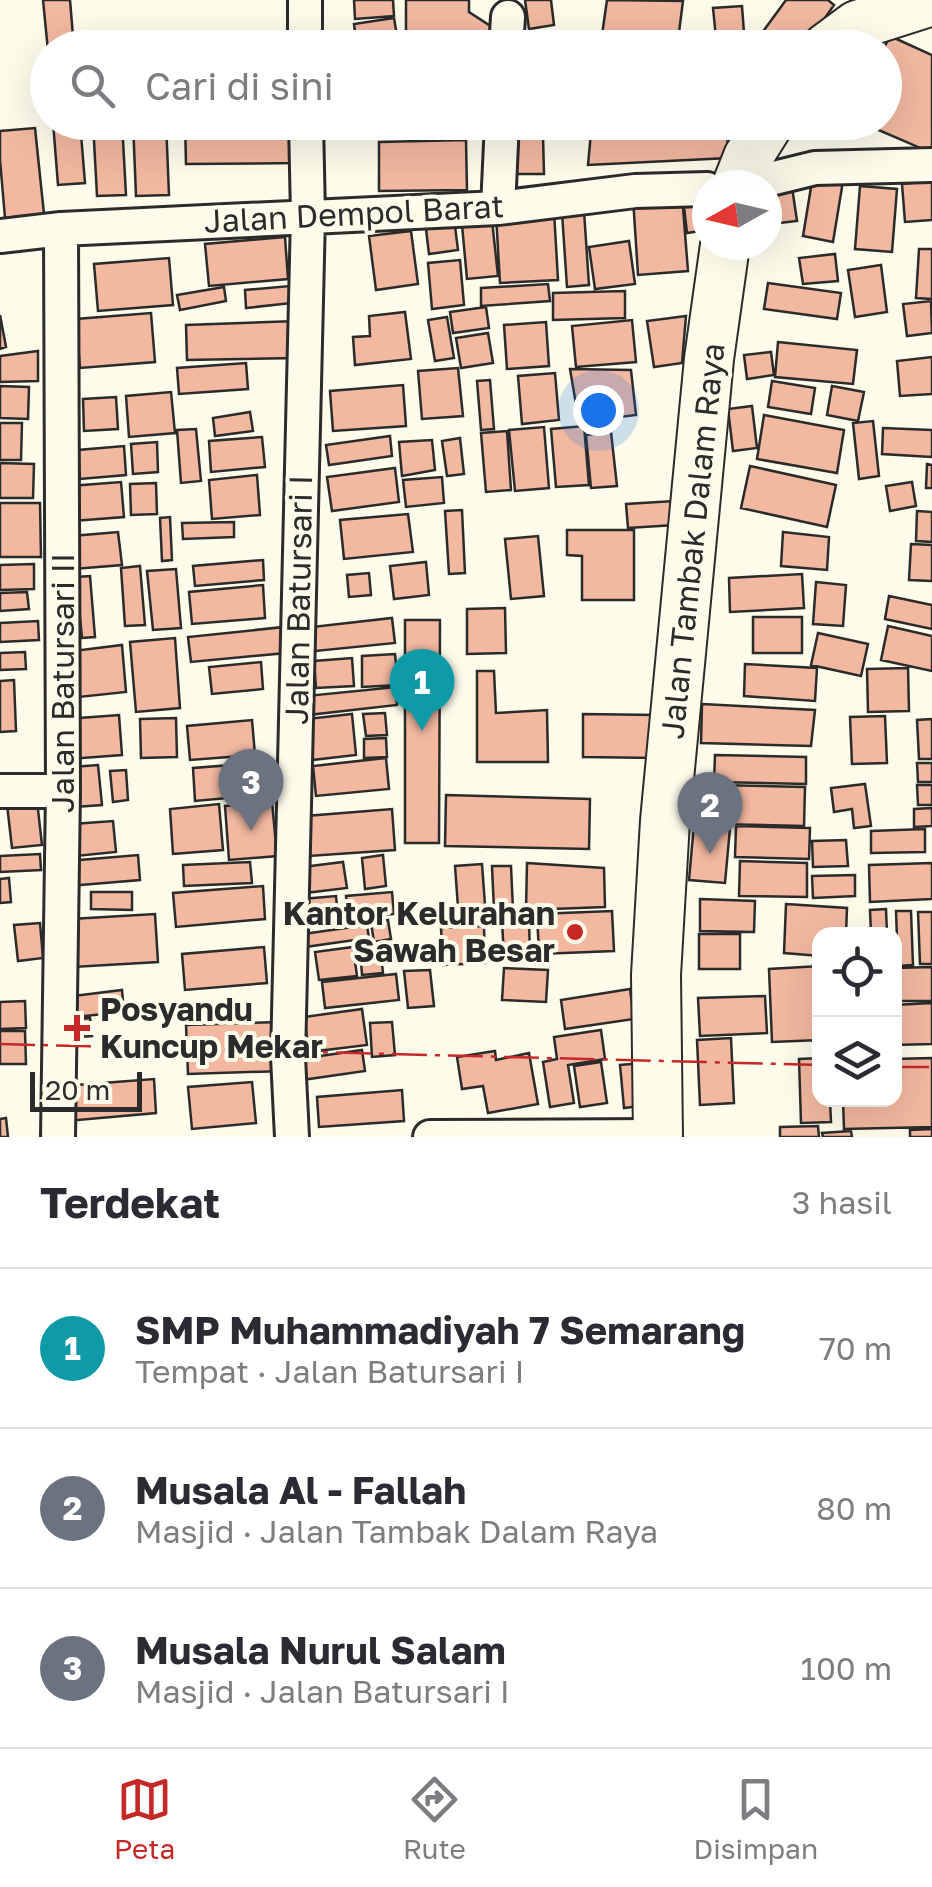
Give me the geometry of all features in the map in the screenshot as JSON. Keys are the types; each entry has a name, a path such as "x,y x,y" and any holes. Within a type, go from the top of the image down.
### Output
{"street":[{"path":"304,0 305,30"},
{"path":"846,24 932,1"},
{"name":"Jalan Batursari I","path":"292,1137 289,1037 308,216 306,140"},
{"path":"498,208 501,140"},
{"path":"743,170 759,140"},
{"path":"782,176 815,168 932,165"},
{"name":"Jalan Dempol Barat","path":"0,236 62,229 498,208 636,191 692,189"},
{"name":"Jalan Batursari II","path":"58,1137 64,792 62,229"},
{"name":"Jalan Tambak Dalam Raya","path":"658,1137 656,975 666,821 709,359 724,260"},
{"path":"0,791 64,792"},
{"path":"430,1137 658,1137"}],"building":[{"path":"43,0 70,0 72,30 46,30"},
{"path":"354,0 393,0 394,16 355,19"},
{"path":"406,0 469,0 469,12 492,27 492,30 406,30"},
{"path":"525,0 551,0 554,25 529,29"},
{"path":"607,0 683,1 679,30 603,30"},
{"path":"786,0 828,0 834,5 817,30 764,30"},
{"path":"742,6 744,30 715,30 713,8"},
{"path":"394,18 396,30 355,30 354,24"},
{"path":"902,41 932,55 932,153 902,140"},
{"path":"30,128 30,140 36,140 44,214 5,218 0,131"},
{"path":"54,140 81,140 85,183 58,185"},
{"path":"94,140 123,140 126,195 97,196"},
{"path":"134,140 167,140 169,195 136,196"},
{"path":"185,140 300,140 300,163 186,164"},
{"path":"466,140 467,190 379,191 379,142"},
{"path":"503,140 543,140 544,174 504,174"},
{"path":"590,140 728,140 728,158 588,165"},
{"path":"813,175 843,181 833,242 803,236"},
{"path":"932,181 932,220 905,222 902,184"},
{"path":"860,186 897,189 892,252 855,249"},
{"path":"792,187 797,221 782,223 782,189"},
{"path":"682,195 688,271 638,275 633,198"},
{"path":"692,206 692,232 687,233 684,207"},
{"path":"491,211 498,276 467,279 461,214"},
{"path":"554,211 558,280 500,283 496,215"},
{"path":"584,211 589,285 567,287 562,213"},
{"path":"454,218 458,250 429,254 425,221"},
{"path":"411,231 418,284 376,290 369,236"},
{"path":"285,237 288,279 209,286 205,244"},
{"path":"629,241 635,284 595,289 589,247"},
{"path":"919,249 932,249 932,299 916,298"},
{"path":"835,254 838,281 803,284 799,258"},
{"path":"169,258 173,305 98,311 94,264"},
{"path":"460,260 464,305 432,309 428,263"},
{"path":"881,265 887,312 855,317 848,270"},
{"path":"768,283 841,293 837,319 764,309"},
{"path":"548,284 550,301 481,306 481,288"},
{"path":"290,286 292,303 246,308 245,290"},
{"path":"224,287 226,301 180,310 177,295"},
{"path":"625,291 625,318 553,320 553,293"},
{"path":"931,301 932,333 907,336 903,304"},
{"path":"486,307 489,328 453,333 450,312"},
{"path":"405,312 411,359 355,365 353,337 370,336 369,316"},
{"path":"151,313 155,362 80,368 76,319"},
{"path":"0,315 6,347 0,349"},
{"path":"686,316 682,363 654,367 647,321"},
{"path":"447,317 454,358 435,361 428,320"},
{"path":"632,320 636,362 576,367 572,326"},
{"path":"296,321 298,358 187,360 186,325"},
{"path":"546,322 549,366 507,369 504,325"},
{"path":"488,333 493,363 461,368 456,338"},
{"path":"778,342 857,350 853,384 775,377"},
{"path":"38,351 38,381 0,382 0,356"},
{"path":"771,352 774,375 747,379 744,355"},
{"path":"932,357 932,394 900,396 897,361"},
{"path":"246,363 248,389 179,394 177,368"},
{"path":"458,368 463,416 422,419 418,371"},
{"path":"570,369 631,370 636,415 579,422"},
{"path":"555,373 559,420 522,424 518,376"},
{"path":"490,380 494,429 481,430 477,381"},
{"path":"772,381 815,388 811,414 768,407"},
{"path":"403,385 406,426 333,431 330,391"},
{"path":"0,386 29,387 28,419 0,418"},
{"path":"832,386 864,392 858,421 827,415"},
{"path":"171,392 175,433 129,437 126,396"},
{"path":"116,397 118,429 84,431 83,399"},
{"path":"752,406 757,448 733,451 728,409"},
{"path":"250,412 253,431 215,436 213,418"},
{"path":"764,415 844,430 837,473 757,459"},
{"path":"873,421 879,476 859,479 853,423"},
{"path":"0,423 22,423 21,460 0,460"},
{"path":"584,426 589,485 556,487 551,429"},
{"path":"544,427 549,488 515,491 509,430"},
{"path":"883,428 932,430 932,457 882,454"},
{"path":"196,429 201,481 181,483 177,430"},
{"path":"507,431 511,490 486,492 481,433"},
{"path":"611,432 617,486 591,488 586,435"},
{"path":"390,436 392,456 329,465 326,445"},
{"path":"262,437 265,467 211,472 209,441"},
{"path":"460,438 464,474 447,476 442,441"},
{"path":"432,440 435,470 402,476 399,442"},
{"path":"157,442 158,472 133,474 131,444"},
{"path":"124,446 126,475 80,479 78,450"},
{"path":"0,463 34,464 33,498 0,498"},
{"path":"927,464 932,465 932,488 926,488"},
{"path":"750,466 836,485 827,527 741,508"},
{"path":"395,468 399,502 332,511 327,477"},
{"path":"257,475 260,515 212,519 209,480"},
{"path":"442,477 444,503 406,507 403,480"},
{"path":"121,482 124,517 73,521 70,486"},
{"path":"912,482 916,506 890,511 886,486"},
{"path":"156,483 157,514 131,515 130,484"},
{"path":"674,501 675,525 628,528 626,504"},
{"path":"0,503 40,503 41,557 0,557"},
{"path":"462,510 465,573 449,574 445,511"},
{"path":"917,511 932,512 932,542 916,541"},
{"path":"408,514 413,552 344,559 340,520"},
{"path":"170,517 172,560 162,561 160,518"},
{"path":"234,522 234,537 183,539 182,523"},
{"path":"567,530 634,530 634,600 582,600 582,556 567,555"},
{"path":"118,532 122,565 74,569 72,536"},
{"path":"783,532 829,537 827,570 781,566"},
{"path":"538,536 544,596 511,599 505,539"},
{"path":"911,544 932,545 932,581 909,580"},
{"path":"263,560 264,580 195,586 193,566"},
{"path":"426,562 429,595 394,599 390,566"},
{"path":"34,564 34,589 0,590 0,565"},
{"path":"140,566 145,625 125,626 121,568"},
{"path":"176,569 181,628 153,630 147,571"},
{"path":"369,573 371,595 349,597 347,575"},
{"path":"802,574 804,608 730,612 729,578"},
{"path":"90,576 95,637 82,638 76,577"},
{"path":"816,582 846,585 843,626 813,624"},
{"path":"263,585 265,618 192,624 189,592"},
{"path":"27,592 29,609 0,611 0,593"},
{"path":"889,596 932,605 932,629 885,619"},
{"path":"505,608 506,653 467,654 467,609"},
{"path":"753,617 802,617 802,653 753,653"},
{"path":"392,618 395,643 306,652 303,628"},
{"path":"405,620 440,620 439,843 405,843"},
{"path":"38,621 39,640 0,642 0,623"},
{"path":"888,626 932,636 932,671 881,660"},
{"path":"284,627 286,653 191,662 188,637"},
{"path":"818,633 868,644 861,676 811,665"},
{"path":"175,638 180,708 136,712 130,642"},
{"path":"122,645 126,692 79,697 73,651"},
{"path":"25,652 26,669 0,670 0,653"},
{"path":"395,654 398,685 362,687 362,656"},
{"path":"352,658 354,686 316,688 314,661"},
{"path":"261,662 263,689 212,694 209,667"},
{"path":"745,664 817,668 815,701 744,696"},
{"path":"908,668 909,711 868,712 867,669"},
{"path":"477,671 494,671 496,713 547,710 548,762 477,762"},
{"path":"14,680 16,731 0,732 0,681"},
{"path":"396,687 397,705 308,715 306,696"},
{"path":"702,704 815,710 811,746 701,743"},
{"path":"385,713 387,735 366,736 363,714"},
{"path":"352,714 356,755 312,760 307,719"},
{"path":"583,714 657,715 657,758 583,757"},
{"path":"119,715 122,755 69,759 66,719"},
{"path":"885,716 887,763 852,764 850,717"},
{"path":"176,718 177,757 141,758 140,719"},
{"path":"932,719 932,759 919,759 917,720"},
{"path":"252,720 255,755 190,760 187,726"},
{"path":"386,738 387,757 364,758 364,739"},
{"path":"715,755 806,757 806,784 714,782"},
{"path":"386,758 389,789 316,796 313,766"},
{"path":"258,763 261,795 195,801 193,768"},
{"path":"917,763 932,763 932,782 918,782"},
{"path":"98,765 102,805 75,807 72,767"},
{"path":"126,770 128,800 113,802 110,771"},
{"path":"865,784 871,826 854,828 852,809 834,812 831,788"},
{"path":"716,785 805,787 804,826 715,824"},
{"path":"917,785 932,785 932,805 918,805"},
{"path":"36,792 42,845 12,848 6,796"},
{"path":"446,795 590,799 589,849 445,846"},
{"path":"272,802 277,856 229,860 225,806"},
{"path":"219,804 223,850 173,854 170,809"},
{"path":"932,808 932,826 914,827 914,809"},
{"path":"392,809 395,850 309,856 306,816"},
{"path":"113,821 116,852 76,856 73,824"},
{"path":"694,824 730,828 725,883 689,880"},
{"path":"736,826 810,828 809,859 735,857"},
{"path":"925,829 925,852 871,853 871,831"},
{"path":"846,840 848,866 813,867 812,841"},
{"path":"40,854 41,870 0,872 0,856"},
{"path":"138,855 140,880 69,886 68,861"},
{"path":"383,855 386,886 365,889 362,858"},
{"path":"740,861 807,863 807,897 739,896"},
{"path":"250,862 252,883 184,886 183,865"},
{"path":"343,862 347,888 305,893 302,867"},
{"path":"527,863 604,868 605,907 526,910"},
{"path":"932,863 932,899 870,902 869,865"},
{"path":"482,864 485,905 458,907 455,866"},
{"path":"492,866 511,866 513,910 494,911"},
{"path":"855,875 855,896 813,898 812,876"},
{"path":"9,878 11,902 0,903 0,879"},
{"path":"263,886 265,919 176,927 173,893"},
{"path":"91,892 132,892 132,910 91,909"},
{"path":"392,892 394,914 348,919 346,896"},
{"path":"336,896 338,917 304,920 302,899"},
{"path":"700,899 755,901 754,932 700,931"},
{"path":"786,904 847,908 846,927 812,927 812,955 784,953"},
{"path":"886,909 887,927 871,927 870,910"},
{"name":"Kantor Kelurahan Sawah Besar","path":"612,911 614,951 539,954 537,914"},
{"path":"896,911 911,911 913,965 902,966 902,927 897,927"},
{"path":"918,912 932,912 932,964 920,964"},
{"path":"155,914 158,962 73,967 71,919"},
{"path":"529,919 530,957 504,957 502,921"},
{"path":"388,920 391,939 374,942 371,923"},
{"path":"40,923 43,958 18,961 14,925"},
{"path":"367,925 369,938 305,947 303,934"},
{"path":"484,926 485,963 443,965 441,928"},
{"path":"699,934 740,934 740,969 699,969"},
{"path":"380,946 383,973 362,975 360,948"},
{"path":"264,947 267,983 185,990 182,954"},
{"path":"353,947 357,976 319,980 315,952"},
{"path":"812,966 812,1040 772,1042 769,969"},
{"path":"932,967 932,1001 902,1001 902,968"},
{"path":"504,968 548,970 546,1002 502,1000"},
{"path":"430,970 434,1006 408,1008 404,971"},
{"path":"396,974 399,1000 325,1008 322,982"},
{"path":"630,989 634,1019 565,1029 561,1000"},
{"path":"122,990 124,1012 75,1017 73,996"},
{"path":"765,996 767,1033 700,1036 698,998"},
{"path":"25,1001 26,1028 0,1029 0,1002"},
{"path":"932,1003 932,1044 902,1045 902,1005"},
{"path":"362,1009 367,1045 309,1052 304,1017"},
{"name":"Posyandu Kuncup Mekar","path":"90,1018 92,1036 65,1038 63,1021"},
{"path":"280,1022 282,1071 188,1074 186,1025"},
{"path":"392,1022 395,1055 372,1057 370,1023"},
{"path":"601,1030 605,1059 568,1065 574,1103 550,1107 543,1062 557,1059 554,1037"},
{"path":"0,1031 25,1031 26,1064 0,1064"},
{"path":"731,1038 734,1103 700,1105 697,1040"},
{"path":"362,1050 365,1071 302,1080 299,1059"},
{"path":"495,1051 496,1060 529,1053 538,1104 488,1113 483,1086 462,1089 457,1057"},
{"path":"812,1058 812,1107 830,1107 831,1122 801,1123 799,1059"},
{"path":"932,1058 932,1127 844,1129 843,1107 902,1107 902,1059"},
{"path":"601,1062 607,1103 580,1107 574,1066"},
{"path":"643,1063 648,1105 624,1108 620,1065"},
{"path":"154,1079 156,1113 67,1121 64,1086"},
{"path":"252,1082 256,1123 192,1129 188,1087"},
{"path":"402,1090 404,1121 319,1127 317,1097"},
{"path":"6,1118 8,1137 0,1137 0,1119"},
{"path":"818,1126 819,1137 780,1137 780,1127"},
{"path":"932,1129 932,1137 910,1137 910,1130"},
{"path":"851,1131 852,1137 823,1137 822,1133"}],"power":[{"path":"0,1044 812,1065"},
{"path":"902,1067 932,1067"}],"place":[{"name":"SMP Muhammadiyah 7 Semarang","path":"422,731"},
{"name":"Musala Nurul Salam","path":"251,831"},
{"name":"Musala Al - Fallah","path":"710,854"},
{"name":"Kantor Kelurahan Sawah Besar","path":"575,932"},
{"name":"Posyandu Kuncup Mekar","path":"77,1028"}]}
